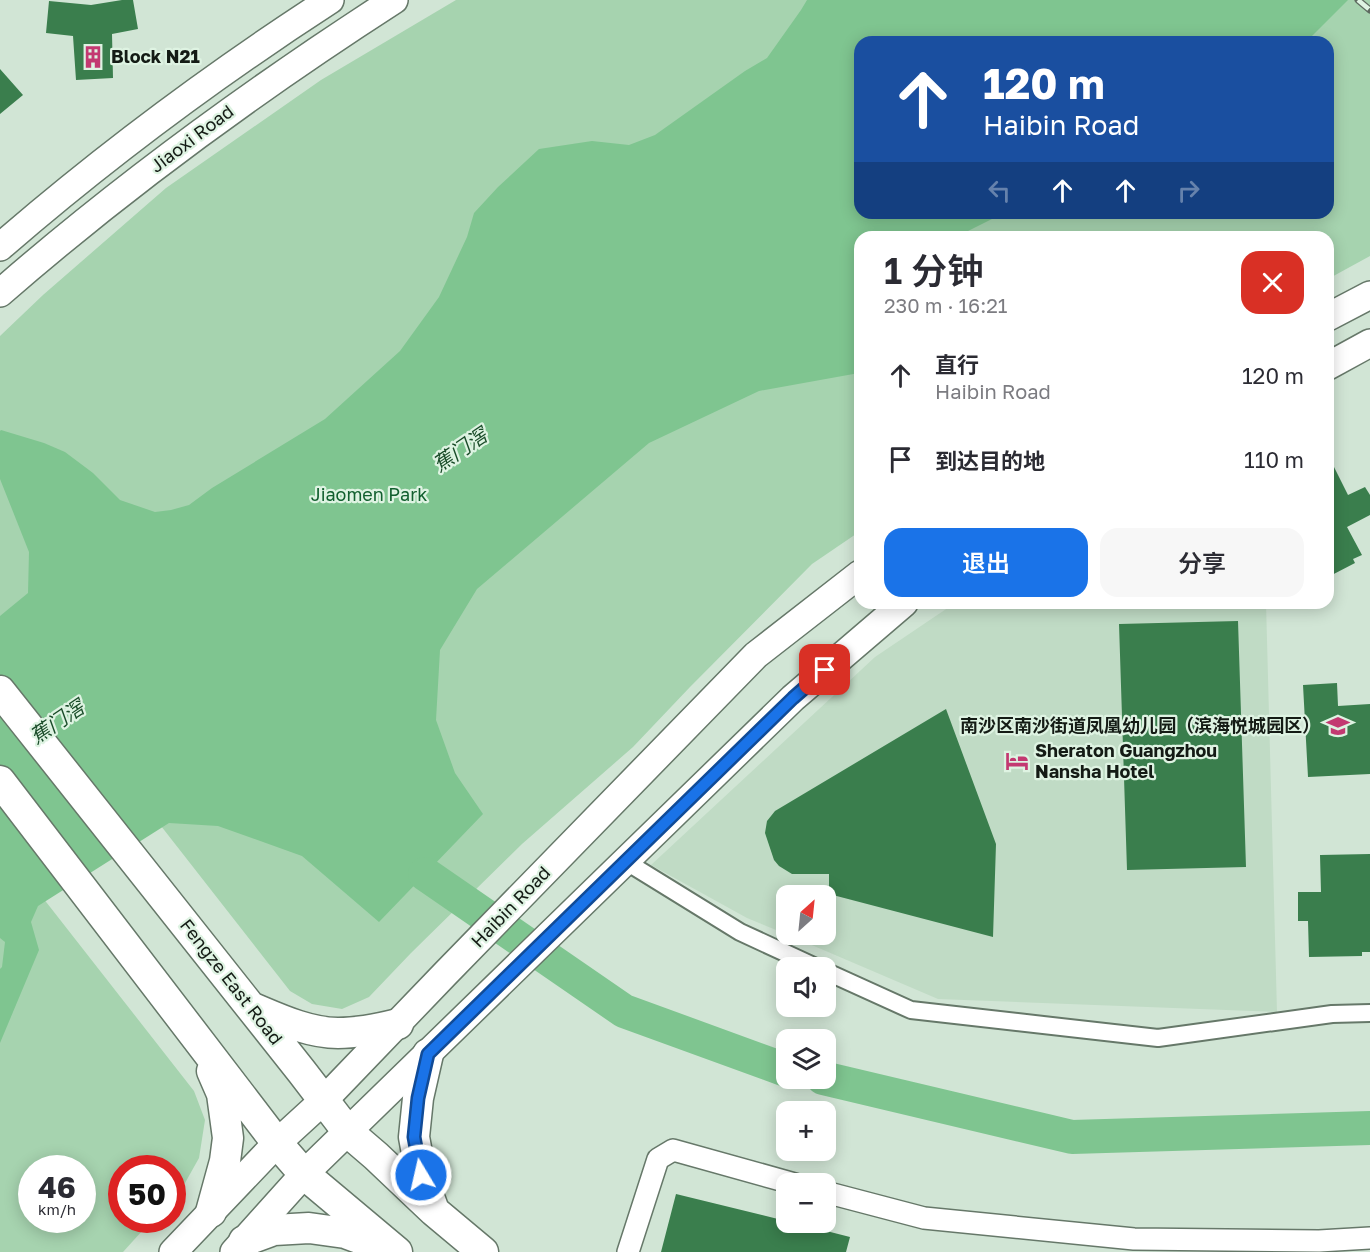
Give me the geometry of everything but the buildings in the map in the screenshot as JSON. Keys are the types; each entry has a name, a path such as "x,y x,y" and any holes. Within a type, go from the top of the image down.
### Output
{"main road":[{"name":"Fengze East Road","path":"0,692 348,1132 434,1211 483,1252"},
{"path":"0,781 277,1143 304,1174 396,1252"},
{"path":"251,1008 300,1027 336,1033 366,1031 398,1024"},
{"path":"201,1044 222,1094 228,1138 225,1161 211,1212"},
{"path":"428,1054 418,1098 414,1137 421,1175 434,1211"},
{"path":"239,1246 274,1230 309,1228 345,1233 396,1252"}],"street":[{"name":"Jiaoxi Road","path":"0,247 160,119 232,66 330,0"},
{"name":"Jiaoxi Road","path":"0,293 103,207 181,146 288,70 394,0"},
{"path":"1334,314 1370,295"},
{"path":"1334,363 1370,343"},
{"name":"Haibin Road","path":"173,1252 277,1143 324,1100 756,655 854,579"},
{"path":"239,1246 304,1174 793,698 897,609"},
{"path":"625,861 740,932 794,957"},
{"path":"836,976 912,1010 1158,1038 1332,1014 1370,1013"},
{"path":"628,1252 658,1160 673,1150 776,1179"},
{"path":"836,1194 924,1218 1134,1239 1319,1241 1370,1238"}],"shaded area":[{"name":"Sheraton Guangzhou Nansha Hotel","path":"946,609 1266,609 1277,1012 938,999 812,945 836,945 836,885 776,885 776,930 747,918 651,865 875,657"}],"green space":[{"name":"Jiaomen Park","path":"456,0 1370,0 1370,256 1334,276 1334,231 854,231 854,535 812,564 633,747 522,844 369,997 342,1009 312,1004 290,991 0,620 0,336 43,295 166,188 321,80"},
{"path":"0,843 194,1091 205,1120 199,1158 186,1181 186,1155 108,1155 108,1233 140,1233 123,1252 0,1252"}],"water":[{"name":"蕉门滘","path":"807,0 1348,0 1312,36 854,36 854,219 992,219 968,231 854,231 854,374 759,391 649,443 477,589 440,650 436,720 455,773 483,814 379,922 302,856 218,826 169,823 38,906 31,922 39,950 0,1043 0,969 5,942 0,938 0,616 28,593 29,552 0,479 0,431 44,443 65,452 93,473 120,500 155,512 189,505 212,488 325,419 400,351 439,297 467,237 474,213 539,149 592,141 629,145 655,135 767,58"}],"waterway":[{"path":"425,874 624,1011 776,1066"},
{"path":"836,1081 1072,1137 1370,1128"}],"railway":[{"path":"1358,0 1370,10"}],"place":[{"name":"Block N21","path":"93,57"},
{"name":"南沙区南沙街道凤凰幼儿园（滨海悦城园区）","path":"1338,726"},
{"name":"Sheraton Guangzhou Nansha Hotel","path":"1017,761"}],"route":[{"path":"421,1175 414,1137 418,1098 428,1054 793,698 825,670"}]}
